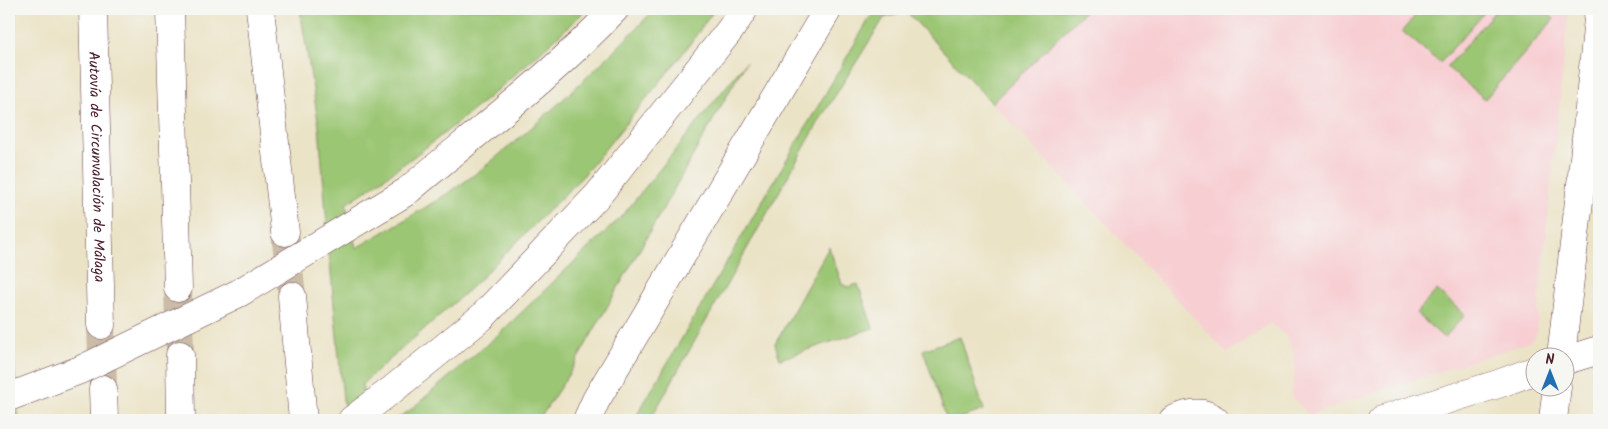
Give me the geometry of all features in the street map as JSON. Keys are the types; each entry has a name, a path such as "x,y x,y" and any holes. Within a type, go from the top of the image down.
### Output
{"main road":[{"name":"Autovía de Circunvalación de Málaga","path":"93,9 101,325"},
{"path":"170,9 178,288"},
{"path":"260,9 285,232"},
{"path":"9,396 80,370 239,293 406,192 505,110 556,65 614,9"},
{"path":"352,420 482,317 598,195 730,30 744,9"},
{"path":"587,420 596,400 828,9"},
{"path":"1563,346 1592,157 1599,9"},
{"path":"292,296 303,420"},
{"path":"1576,357 1599,350"},
{"path":"180,355 182,420"},
{"path":"1381,420 1526,374"},
{"path":"103,389 104,420"},
{"path":"1553,420 1556,396"},
{"path":"1173,420 1184,414 1198,413 1215,420"}],"shaded area":[{"path":"904,9 1569,9 1536,335 1530,342 1309,415 1290,394 1295,367 1293,350 1285,335 1270,323 1227,353"}],"green space":[{"path":"300,9 587,9 471,112 410,159 346,204 356,248 436,201 482,169 571,92 655,9 715,9 681,56 583,176 473,286 362,384 367,420 345,420 319,127"},
{"path":"875,9 904,9 895,15 884,18 821,118 650,420 634,420"},
{"path":"904,9 1087,9 992,103"},
{"path":"1421,9 1487,9 1440,63 1402,31"},
{"path":"1497,9 1542,9 1554,19 1485,99 1447,67"},
{"path":"746,62 572,369 539,420 395,420 409,411 498,335 623,215"},
{"path":"829,247 842,284 848,287 858,284 873,328 780,359 775,344"},
{"path":"1437,290 1465,315 1444,338 1416,313"},
{"path":"9,292 18,420 9,420"},
{"path":"960,337 984,410 955,420 947,420 923,350"}],"tunnel":[{"path":"285,232 292,296"},
{"path":"178,288 180,355"},
{"path":"101,325 103,389"}]}
